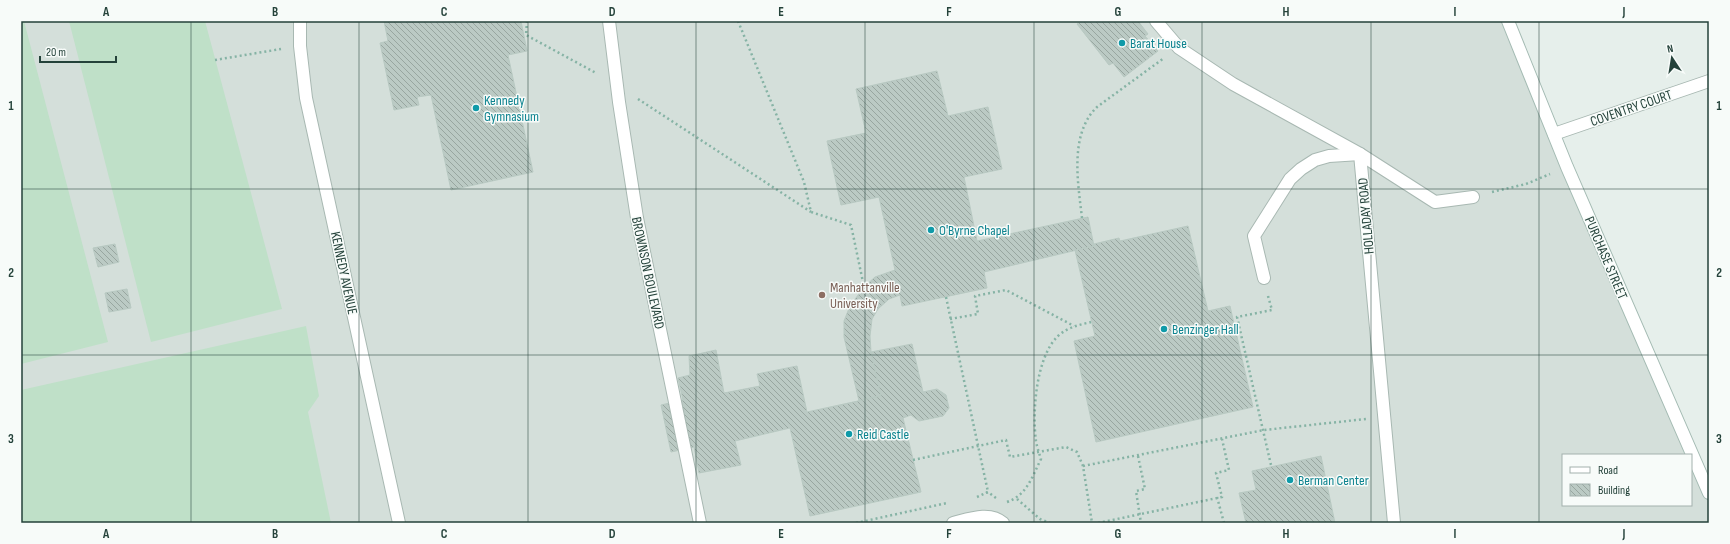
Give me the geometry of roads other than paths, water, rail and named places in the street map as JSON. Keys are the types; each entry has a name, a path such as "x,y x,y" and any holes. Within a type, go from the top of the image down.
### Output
{"street":[{"name":"KENNEDY AVENUE","path":"300,21 300,46 310,122 399,523"},
{"name":"BROWNSON BOULEVARD","path":"610,21 617,85 637,218 700,523"},
{"path":"1156,21 1179,48 1233,84 1360,154 1435,202 1473,197"},
{"name":"PURCHASE STREET","path":"1508,21 1567,168 1692,454"},
{"name":"COVENTRY COURT","path":"1554,134 1709,81"},
{"path":"1264,278 1254,236 1290,179 1301,169 1315,160 1329,156 1360,154"},
{"name":"HOLLADAY ROAD","path":"1360,154 1394,523"},
{"name":"PURCHASE STREET","path":"1692,454 1709,493"},
{"path":"953,523 982,516 997,517 1004,523"}],"place":[{"name":"Barat House","path":"1122,43"},
{"name":"Kennedy Gymnasium","path":"476,108"},
{"name":"O'Byrne Chapel","path":"931,230"},
{"name":"Manhattanville University","path":"822,295"},
{"name":"Benzinger Hall","path":"1164,329"},
{"name":"Reid Castle","path":"849,434"},
{"name":"Berman Center","path":"1290,480"}]}
